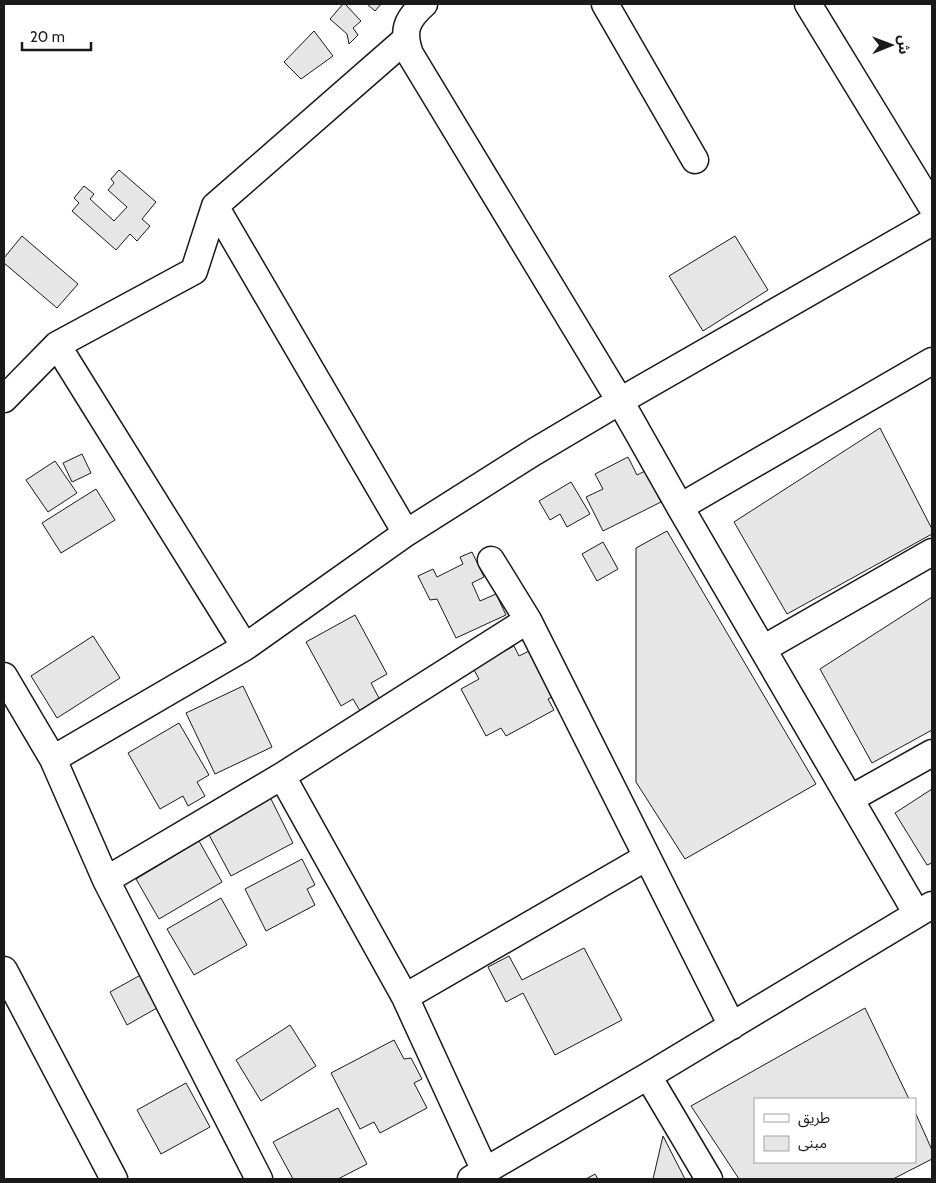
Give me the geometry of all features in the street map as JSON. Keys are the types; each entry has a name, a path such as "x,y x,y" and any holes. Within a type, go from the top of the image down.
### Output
{"street":[{"path":"282,776 405,997 478,1175 648,1076 925,909 850,799 620,401 410,54 405,40 407,24 415,12 424,4"},
{"path":"605,4 695,160"},
{"path":"808,4 932,207"},
{"path":"4,399 57,345 194,271 215,206 405,40"},
{"path":"215,206 406,533"},
{"path":"53,759 245,647 406,533 534,452 932,222"},
{"path":"57,345 245,647"},
{"path":"680,507 932,361"},
{"path":"763,649 932,552"},
{"path":"491,560 528,620 732,1026"},
{"path":"106,880 282,776 528,620"},
{"path":"4,676 53,759 106,880 260,1179"},
{"path":"850,799 932,753"},
{"path":"405,997 647,857"},
{"path":"4,970 114,1179"},
{"path":"648,1076 708,1179"}],"building":[{"path":"343,4 361,21 353,28 358,35 349,44 347,34 330,19"},
{"path":"367,4 381,4 375,11"},
{"path":"314,31 333,56 301,79 284,62"},
{"path":"119,170 156,202 142,219 150,226 137,241 130,234 116,250 72,211 79,203 74,198 84,186 94,194 90,199 114,221 127,207 108,190 114,183 111,179"},
{"path":"22,236 78,284 57,308 4,263 4,258"},
{"path":"735,236 768,290 703,331 669,276"},
{"path":"880,428 932,529 932,534 787,614 734,522"},
{"path":"82,454 91,473 72,482 63,463"},
{"path":"628,457 637,475 645,471 661,502 603,531 586,497 603,489 595,474"},
{"path":"55,461 77,493 48,512 26,480"},
{"path":"571,482 590,514 567,527 560,514 550,520 539,501"},
{"path":"96,489 115,520 61,553 42,523"},
{"path":"667,531 816,784 685,859 636,782 636,548"},
{"path":"603,542 618,569 597,581 582,554"},
{"path":"472,552 484,577 472,583 480,601 496,594 506,615 456,638 437,599 430,600 418,576 433,569 437,577 463,564 460,557"},
{"path":"932,597 932,730 872,763 820,669"},
{"path":"355,615 387,674 371,683 380,700 360,711 353,699 341,706 306,642"},
{"path":"93,636 120,678 57,718 31,676"},
{"path":"514,646 519,656 531,650 556,695 548,699 554,710 506,736 501,728 486,736 461,689 479,679 473,668"},
{"path":"243,686 272,747 215,774 186,713"},
{"path":"179,723 209,775 197,782 205,796 188,806 183,796 160,809 128,753"},
{"path":"932,789 932,863 927,865 895,813"},
{"path":"270,797 293,843 231,876 207,831"},
{"path":"199,841 222,882 159,919 136,879"},
{"path":"302,859 315,885 307,889 315,905 266,931 245,889"},
{"path":"221,898 247,945 194,975 167,929"},
{"path":"584,948 622,1020 555,1055 523,993 506,1002 488,967 509,956 522,980"},
{"path":"146,972 164,1004 127,1025 110,992"},
{"path":"865,1008 909,1098 754,1098 754,1163 916,1163 916,1114 932,1150 932,1159 893,1179 739,1179 691,1106"},
{"path":"290,1025 316,1066 261,1101 236,1060"},
{"path":"394,1040 404,1059 411,1058 422,1079 414,1083 427,1108 380,1133 374,1122 360,1129 331,1073"},
{"path":"186,1083 210,1127 161,1154 137,1110"},
{"path":"338,1108 367,1164 338,1179 293,1179 273,1142"},
{"path":"663,1136 685,1179 653,1179"},
{"path":"595,1174 598,1179 586,1179"}]}
